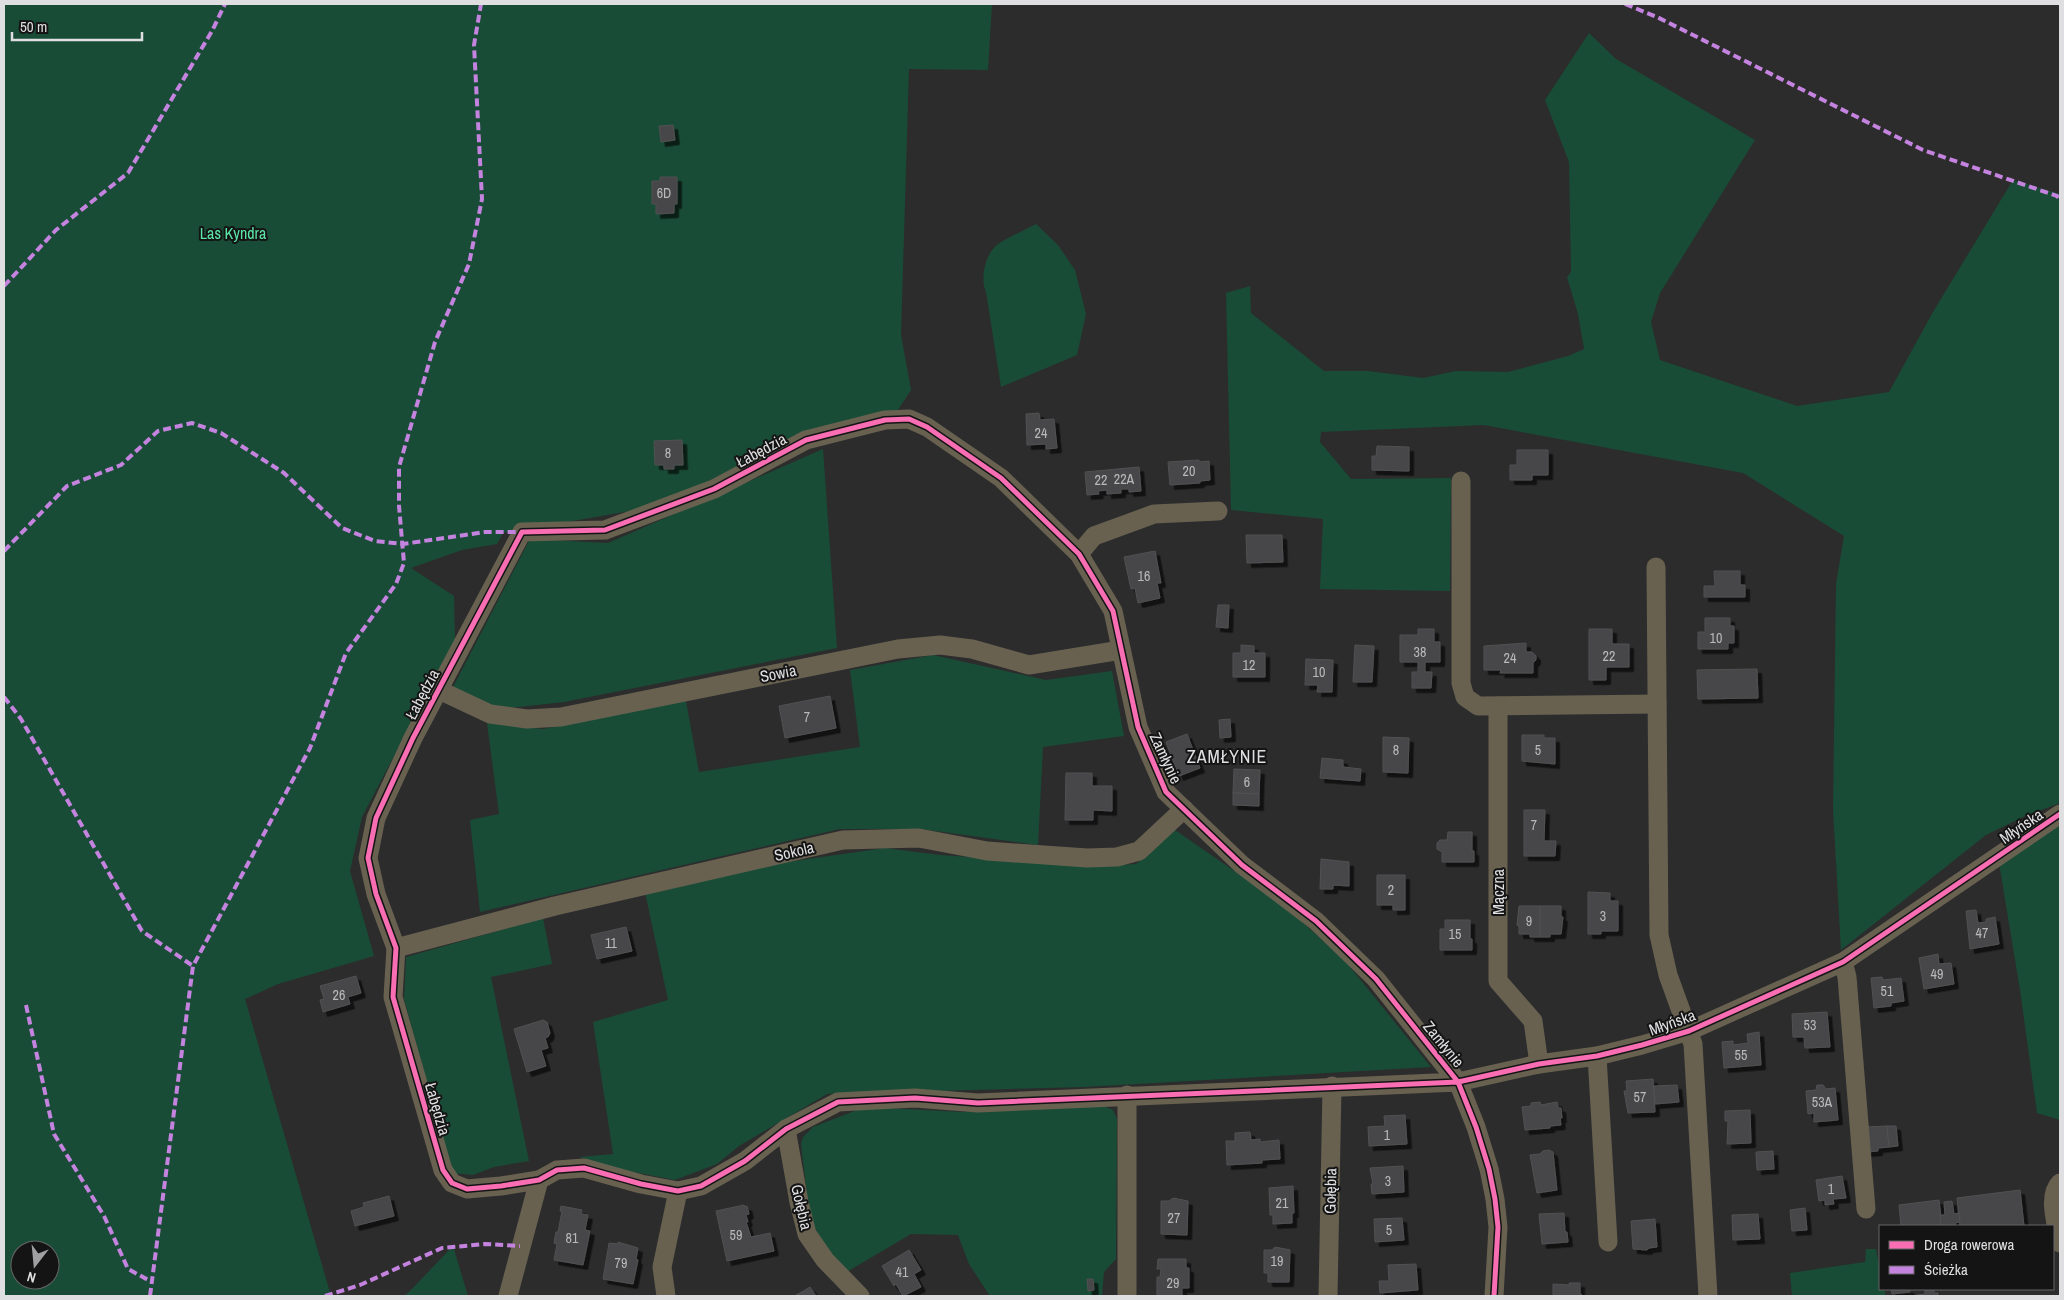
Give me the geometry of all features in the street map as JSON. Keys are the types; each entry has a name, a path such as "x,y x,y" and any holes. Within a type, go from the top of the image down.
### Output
{"street":[{"name":"Zamłynie","path":"909,419 927,427 1001,478 1079,554 1113,611 1138,726 1166,792 1242,865 1316,921 1376,979 1458,1082"},
{"name":"Łabędzia","path":"678,1190 641,1184 584,1168 557,1170 539,1180 467,1189 452,1183 443,1170 393,997 396,948 376,894 368,858 376,818 413,738 522,532 605,530 714,489 806,440 884,420 909,419"},
{"path":"1462,482 1461,683 1465,697 1478,706 1657,704"},
{"path":"1079,554 1094,536 1154,514 1218,511"},
{"path":"1656,568 1659,935 1668,976 1688,1030"},
{"name":"Sowia","path":"439,690 490,714 527,719 561,717 898,649 940,645 972,649 1030,665 1121,650"},
{"name":"Mączna","path":"1498,706 1498,982 1533,1021 1539,1064"},
{"name":"Sokola","path":"396,948 555,906 843,840 919,838 987,851 1086,858 1116,858 1138,851 1184,809"},
{"name":"Młyńska","path":"678,1190 701,1186 745,1161 786,1129 838,1102 916,1098 978,1103 1332,1086 1458,1082 1539,1064 1597,1056 1642,1045 1688,1030 1843,962 2060,814"},
{"path":"1843,962 1847,977 1866,1209"},
{"name":"Młyńska","path":"1688,1030 1693,1044 1708,1296"},
{"path":"1597,1056 1608,1242"},
{"path":"1458,1082 1479,1136 1489,1169 1493,1192 1498,1227 1494,1296"},
{"name":"Gołębia","path":"1328,1296 1332,1086"},
{"path":"1127,1095 1127,1296"},
{"name":"Gołębia","path":"786,1129 799,1202 807,1234 825,1260 860,1296"},
{"path":"508,1296 539,1180"},
{"path":"2060,1183 2054,1191 2054,1200 2060,1243"},
{"path":"666,1296 662,1267 678,1190"}],"green space":[{"name":"Las Kyndra","path":"4,4 992,4 988,70 909,69 901,335 911,390 896,413 803,433 659,506 503,533 497,544 462,550 411,568 454,596 455,640 362,817 350,871 374,956 278,984 245,999 331,1296 4,1296"},
{"path":"1589,33 1616,59 1755,140 1660,293 1651,322 1660,360 1797,406 1889,392 1933,312 2013,180 2060,194 2060,803 2025,816 1986,835 1841,950 1833,810 1836,584 1844,536 1743,473 1484,425 1321,432 1320,442 1351,479 1451,478 1450,591 1320,589 1323,519 1231,510 1226,293 1250,286 1251,313 1324,371 1368,371 1423,378 1456,371 1508,372 1568,356 1584,349 1578,314 1567,277 1571,272 1569,162 1545,100"},
{"path":"1036,224 1058,245 1075,270 1086,314 1077,355 1001,387 984,287 985,267 989,254 997,245"},
{"path":"823,449 837,648 564,702 510,708 472,705 453,687 530,539 608,543"},
{"path":"933,655 1046,680 1112,671 1124,736 1043,747 1038,845 921,829 840,829 480,912 470,820 499,814 487,723 543,729 686,701 699,772 860,747 850,670"},
{"path":"2060,823 2060,1120 2037,1113 2020,990 1999,863"},
{"path":"1175,830 1285,906 1346,962 1431,1067 1084,1087 827,1094 739,1146 717,1164 675,1180 628,1171 579,1157 613,1154 593,1022 668,1000 645,892 780,863 885,848 940,855 1105,866 1136,864"},
{"path":"543,918 552,964 491,977 529,1161 494,1167 473,1175 452,1173 404,999 406,957"},
{"path":"1101,1105 1113,1110 1117,1119 1116,1259 1104,1272 1102,1296 990,1296 969,1264 958,1235 911,1234 845,1273 826,1248 810,1219 801,1144 803,1137 813,1127 865,1107 963,1112"},
{"path":"453,1246 468,1296 404,1296 409,1292"},
{"path":"1866,1249 1876,1249 1879,1265 1879,1290 1884,1290 1886,1296 1792,1296 1790,1273 1865,1262"}],"building":[{"path":"673,125 675,140 661,142 659,126"},
{"path":"660,177 677,177 677,204 674,204 674,213 656,214 656,204 652,204 652,181 660,181"},
{"path":"1039,413 1040,420 1054,419 1057,448 1046,449 1046,444 1027,445 1026,414"},
{"path":"682,440 683,465 674,465 674,469 664,469 664,465 655,465 654,441"},
{"path":"1377,446 1409,447 1409,471 1372,470 1372,456 1376,456"},
{"path":"1517,450 1548,450 1548,475 1532,475 1532,480 1510,480 1510,465 1517,465"},
{"path":"1199,460 1199,462 1209,461 1210,480 1200,481 1200,483 1170,485 1168,462"},
{"path":"1139,467 1141,491 1129,492 1129,489 1121,489 1121,493 1107,494 1107,490 1098,491 1099,494 1087,495 1085,472"},
{"path":"1246,535 1282,535 1283,562 1247,563"},
{"path":"1155,551 1161,583 1157,583 1160,598 1138,603 1135,588 1131,589 1124,557"},
{"path":"1714,571 1740,571 1740,585 1745,585 1745,597 1704,597 1704,586 1715,586"},
{"path":"1218,605 1229,605 1228,628 1216,627"},
{"path":"1705,618 1730,618 1730,626 1734,626 1734,643 1728,643 1728,649 1698,649 1698,632 1705,632"},
{"path":"1418,629 1434,629 1434,642 1440,642 1440,662 1425,662 1425,672 1432,672 1431,688 1412,688 1412,672 1418,672 1418,662 1400,662 1400,635 1418,635"},
{"path":"1589,629 1612,629 1612,644 1629,644 1629,667 1606,667 1606,680 1589,680"},
{"path":"1526,643 1526,652 1532,652 1536,656 1536,660 1533,663 1533,673 1500,673 1501,670 1484,670 1484,646"},
{"path":"1241,645 1254,646 1254,653 1265,653 1265,677 1233,677 1233,653 1241,653"},
{"path":"1355,645 1374,646 1372,682 1353,682"},
{"path":"1306,659 1333,660 1332,692 1317,692 1318,685 1305,685"},
{"path":"1757,669 1758,698 1698,699 1697,670"},
{"path":"830,696 836,728 785,738 779,706"},
{"path":"1230,719 1231,737 1220,738 1219,720"},
{"path":"1187,734 1200,768 1179,776 1166,742"},
{"path":"1522,735 1544,735 1544,738 1555,738 1555,764 1522,761"},
{"path":"1383,737 1409,738 1408,773 1383,772"},
{"path":"1322,758 1343,760 1343,767 1361,769 1360,781 1320,778"},
{"path":"1234,769 1260,770 1259,794 1233,793"},
{"path":"1066,773 1092,773 1092,786 1112,786 1112,811 1093,810 1093,820 1065,820"},
{"path":"1233,793 1259,794 1259,806 1233,805"},
{"path":"1524,810 1545,810 1544,841 1556,841 1555,856 1524,856"},
{"path":"1448,832 1472,832 1474,862 1442,862 1442,852 1437,849 1437,843 1440,840 1447,840"},
{"path":"1321,859 1349,862 1349,886 1333,885 1333,889 1320,889"},
{"path":"1377,875 1405,875 1405,910 1393,910 1393,905 1377,905"},
{"path":"1588,892 1610,893 1610,901 1618,901 1618,931 1601,931 1601,934 1588,934"},
{"path":"1519,906 1540,906 1540,937 1530,937 1530,934 1519,934 1519,926 1517,925"},
{"path":"1540,906 1561,906 1561,917 1563,917 1561,934 1550,934 1550,937 1540,937"},
{"path":"1976,910 1978,923 1986,922 1986,919 1995,917 1999,944 1970,949 1966,911"},
{"path":"1445,920 1470,920 1472,950 1440,950 1440,929 1445,929"},
{"path":"626,927 632,951 597,959 591,935"},
{"path":"1938,954 1939,964 1951,963 1954,984 1924,989 1919,958"},
{"path":"356,976 361,993 348,997 350,1004 323,1012 320,1000 324,999 320,986"},
{"path":"1882,977 1883,980 1901,978 1904,1001 1891,1003 1891,1006 1874,1008 1871,978"},
{"path":"1827,1012 1830,1047 1805,1048 1804,1037 1793,1037 1792,1014"},
{"path":"543,1020 547,1022 550,1033 545,1038 548,1048 541,1050 546,1066 527,1072 514,1029"},
{"path":"1759,1032 1761,1065 1724,1068 1722,1042 1733,1041 1733,1045 1748,1043 1747,1034"},
{"path":"1653,1079 1655,1112 1628,1113 1624,1091 1627,1091 1626,1081"},
{"path":"1677,1085 1679,1102 1655,1104 1654,1086"},
{"path":"1817,1085 1823,1085 1826,1089 1835,1088 1838,1120 1814,1122 1814,1113 1808,1114 1806,1091 1816,1090"},
{"path":"1540,1102 1541,1105 1557,1102 1558,1108 1561,1108 1561,1125 1525,1130 1522,1107"},
{"path":"1750,1110 1751,1143 1727,1144 1728,1121 1725,1121 1725,1111"},
{"path":"1405,1115 1407,1144 1369,1146 1368,1127 1385,1126 1384,1116"},
{"path":"1887,1126 1889,1147 1867,1152 1867,1127"},
{"path":"1887,1126 1896,1126 1898,1146 1889,1147"},
{"path":"1250,1132 1251,1140 1260,1139 1260,1142 1279,1140 1280,1159 1262,1160 1262,1163 1227,1165 1226,1141 1235,1141 1235,1133"},
{"path":"1549,1150 1553,1152 1557,1190 1537,1193 1530,1155 1540,1154 1543,1151"},
{"path":"1773,1151 1774,1169 1757,1170 1756,1152"},
{"path":"1403,1166 1404,1192 1372,1194 1371,1184 1373,1184 1370,1168"},
{"path":"1842,1176 1846,1198 1833,1199 1834,1204 1825,1205 1825,1200 1819,1201 1816,1180"},
{"path":"1293,1186 1294,1213 1292,1213 1292,1223 1273,1224 1273,1215 1270,1215 1269,1188"},
{"path":"2020,1190 2024,1225 1960,1225 1957,1198"},
{"path":"389,1196 394,1216 355,1226 351,1211 364,1207 363,1203"},
{"path":"1173,1198 1188,1201 1187,1235 1161,1234 1161,1201 1169,1201"},
{"path":"1939,1200 1942,1225 1901,1225 1899,1205"},
{"path":"1952,1201 1954,1214 1959,1213 1960,1222 1955,1223 1956,1225 1941,1225 1940,1215 1945,1215 1944,1202"},
{"path":"744,1205 745,1207 747,1206 749,1214 746,1215 748,1222 746,1222 751,1237 770,1233 774,1251 727,1261 716,1211"},
{"path":"561,1206 582,1210 581,1214 588,1215 585,1230 590,1231 583,1265 554,1260 557,1244 554,1243 562,1211 560,1211"},
{"path":"1805,1208 1807,1230 1792,1231 1790,1210"},
{"path":"1564,1213 1565,1232 1567,1232 1568,1242 1542,1244 1539,1214"},
{"path":"1758,1214 1760,1239 1733,1240 1732,1215"},
{"path":"1402,1218 1404,1240 1375,1242 1374,1219"},
{"path":"1655,1219 1657,1247 1647,1250 1633,1249 1631,1221"},
{"path":"618,1242 638,1248 636,1259 638,1260 633,1284 603,1279 609,1243 618,1244"},
{"path":"1275,1247 1290,1250 1289,1282 1268,1282 1268,1273 1264,1273 1264,1250 1272,1250"},
{"path":"909,1250 921,1270 914,1274 921,1287 903,1296 896,1284 894,1286 882,1266"},
{"path":"1158,1259 1186,1259 1186,1268 1189,1268 1189,1288 1182,1288 1182,1296 1157,1296 1157,1277 1160,1277 1161,1269 1157,1269"},
{"path":"1416,1264 1418,1290 1380,1293 1379,1281 1389,1281 1388,1265"},
{"path":"1087,1279 1093,1279 1094,1290 1088,1291"},
{"path":"1569,1283 1580,1283 1580,1293 1583,1296 1553,1296 1553,1284 1570,1285"},
{"path":"810,1287 816,1296 794,1296 802,1292"},
{"path":"1891,1290 1909,1290 1910,1292 1892,1294"},
{"path":"1925,1290 1934,1290 1934,1293 1938,1293 1938,1296 1911,1296 1925,1294"}],"marked path":[{"path":"4,286 56,230 128,173 212,31 225,4"},
{"path":"150,1296 193,966 310,748 346,653 396,584 404,563 399,506 399,467 435,342 469,264 482,199 474,45 481,4"},
{"path":"1625,4 1657,17 1923,150 2057,196 2060,200"},
{"path":"4,551 67,486 121,465 158,431 192,423 221,433 284,473 342,528 375,541 403,544 485,532 522,532"},
{"path":"4,697 21,719 142,931 193,966"},
{"path":"26,1005 54,1134 104,1216 128,1269 152,1282"},
{"path":"325,1296 360,1285 442,1248 485,1244 520,1246"}],"cycle path":[{"path":"1494,1296 1498,1227 1495,1199 1489,1169 1476,1127 1458,1082 1376,979 1316,921 1242,865 1166,792 1138,727 1113,611 1079,554 1001,478 927,427 909,419 885,420 806,440 714,489 605,530 522,532 413,738 376,818 368,858 376,894 396,948 393,997 443,1170 452,1183 467,1189 539,1180 557,1170 584,1168 641,1184 678,1191 701,1186 745,1161 786,1129 838,1102 915,1098 978,1103 1458,1082 1539,1064 1597,1056 1689,1031 1843,962 2060,814"}],"district":[{"name":"ZAMŁYNIE","path":"1227,757"}]}
